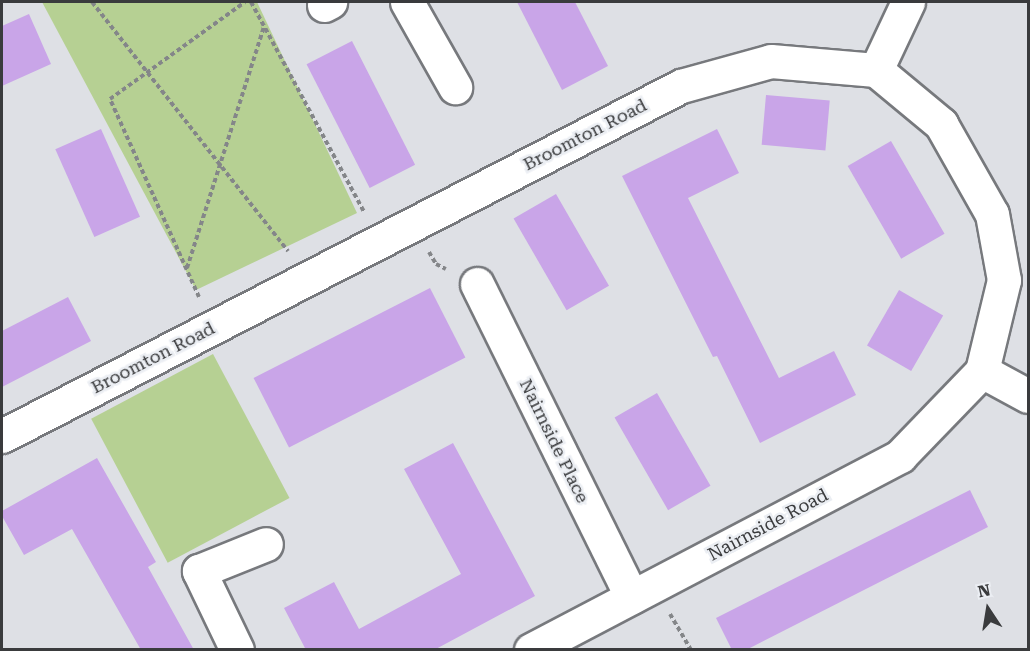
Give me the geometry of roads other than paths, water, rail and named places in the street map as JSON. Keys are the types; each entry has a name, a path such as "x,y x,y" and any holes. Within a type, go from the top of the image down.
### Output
{"street":[{"path":"407,2 455,87"},
{"path":"908,2 876,70 941,124 992,214 1004,280 982,371 1029,396"},
{"name":"Broomton Road","path":"2,436 681,86 771,61 876,70"},
{"name":"Nairnside Place","path":"477,284 632,597"},
{"name":"Nairnside Road","path":"531,650 900,456 982,371"},
{"path":"237,650 199,571 266,544"}]}
